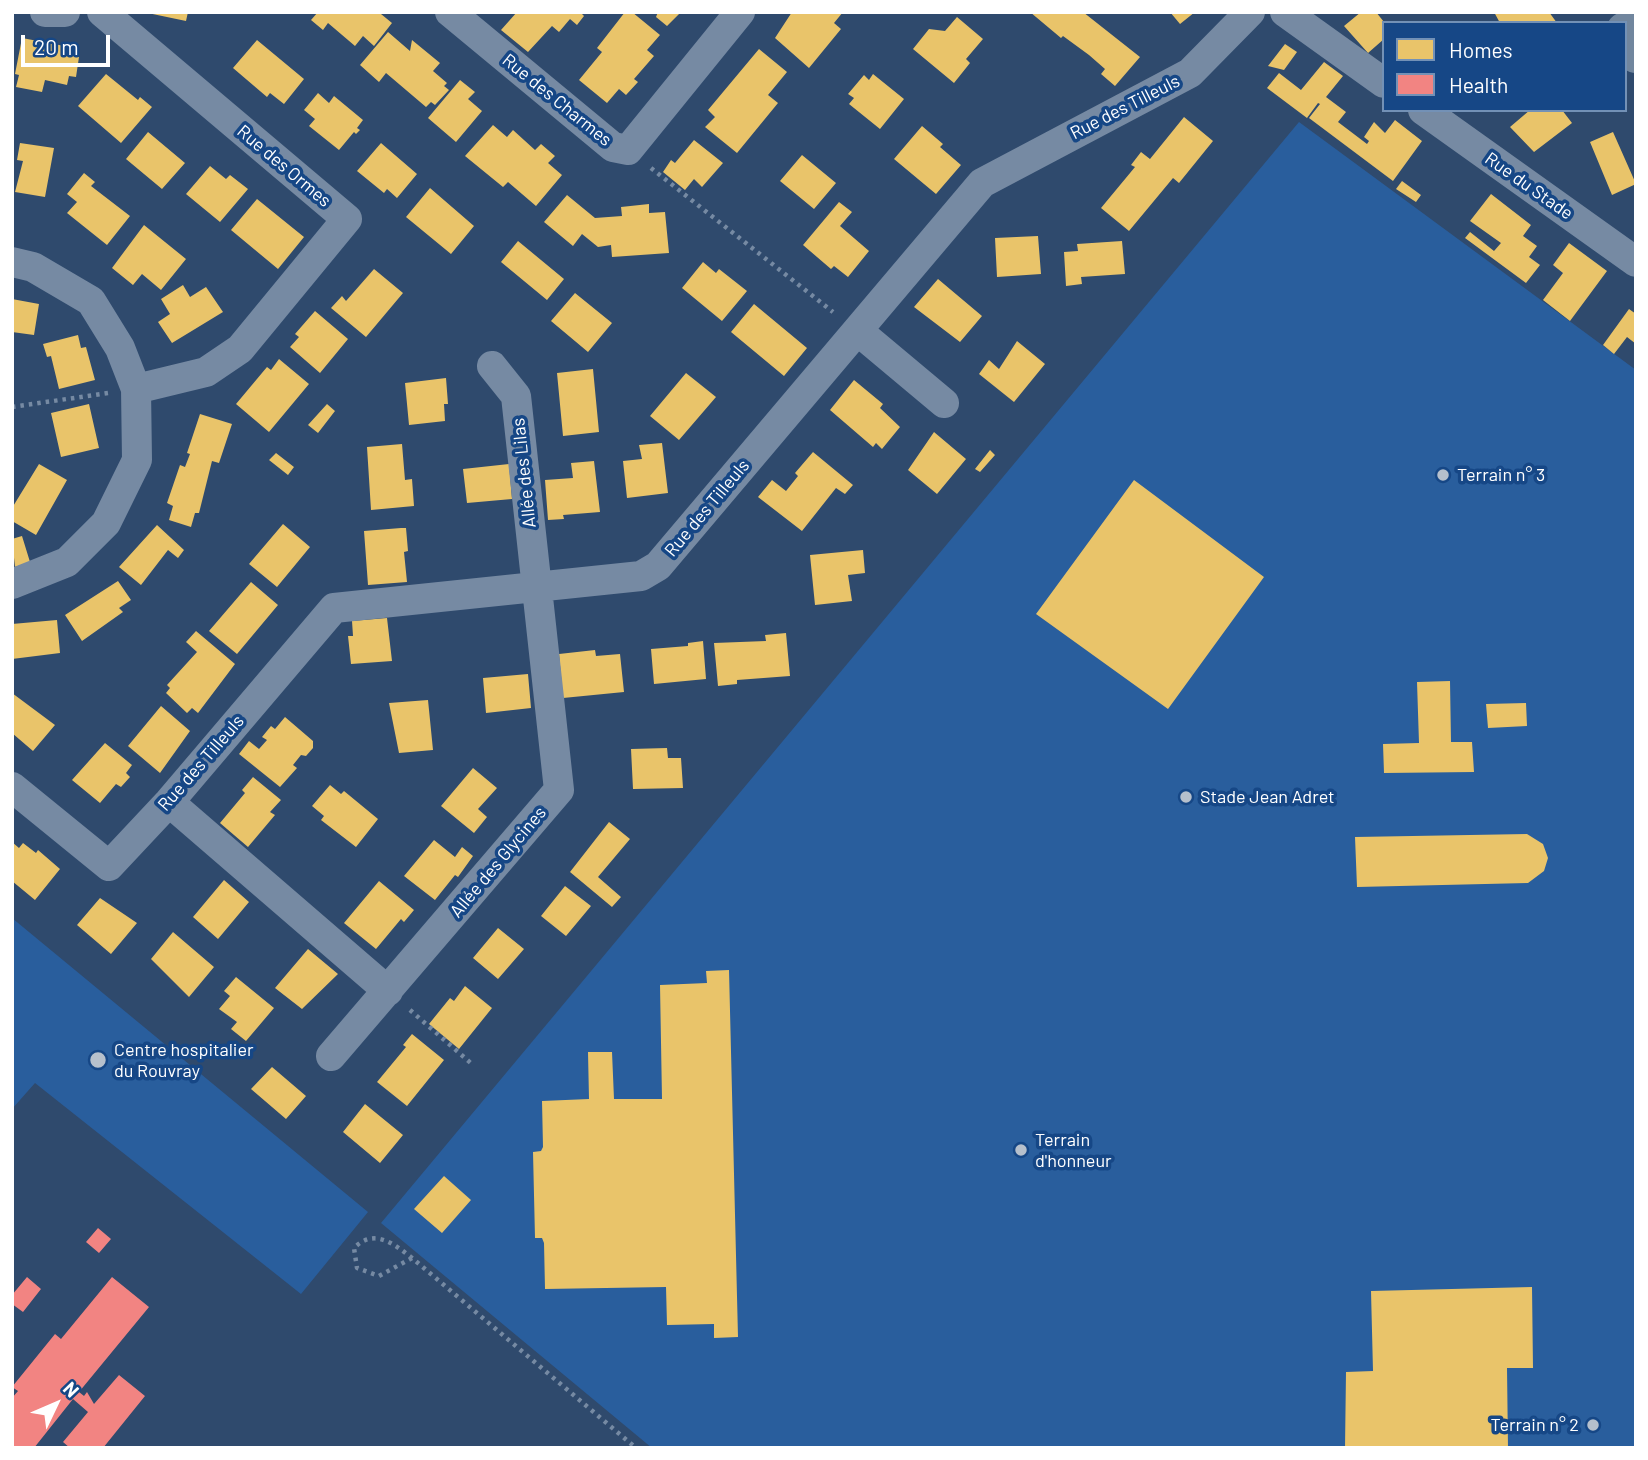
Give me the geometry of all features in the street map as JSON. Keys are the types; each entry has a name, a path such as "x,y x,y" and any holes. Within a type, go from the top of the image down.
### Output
{"main road":[{"path":"1627,35 1636,54"}],"street":[{"path":"45,12 65,12"},
{"name":"Rue des Ormes","path":"102,12 347,219 240,349 206,372 136,389"},
{"name":"Rue des Charmes","path":"452,13 613,148 628,150 740,12"},
{"name":"Rue des Tilleuls","path":"12,787 109,866 169,802 334,608 641,576 658,566 982,183 1191,73 1250,12"},
{"path":"1285,12 1382,82"},
{"name":"Rue du Stade","path":"1426,112 1636,262"},
{"path":"12,262 33,267 91,301 120,348 136,389 136,460 106,523 67,562 12,584"},
{"path":"858,331 944,403"},
{"name":"Allée des Lilas","path":"492,366 516,396 536,589"},
{"name":"Allée des Glycines","path":"331,1056 559,790 536,589"},
{"path":"169,802 388,991"}],"path":[{"path":"628,150 858,331"},
{"path":"12,407 136,389"},
{"path":"388,991 473,1065"},
{"path":"412,1258 379,1276 357,1268 354,1248 363,1239 375,1237 391,1242 412,1258 636,1448"}],"shaded area":[{"name":"Stade Jean Adret","path":"1299,122 1636,370 1636,1448 652,1448 381,1223"},
{"path":"12,918 368,1212 301,1294 35,1083 12,1109"}],"building: Homes":[{"path":"143,12 188,12 186,21"},
{"path":"318,12 383,12 381,14 392,23 374,46 363,36 355,46 328,23 323,30 311,20"},
{"path":"517,12 580,12 584,16 577,25 570,19 559,32 552,26 528,52 501,30"},
{"path":"625,12 632,12 660,35 647,50 654,56 634,79 638,82 626,95 619,89 607,103 579,80 602,52 597,48"},
{"path":"658,12 681,12 667,26 656,17"},
{"path":"792,12 843,12 834,23 841,29 809,68 775,38"},
{"path":"1030,12 1083,12 1140,57 1115,86 1101,74 1105,69 1089,55 1063,36 1061,38"},
{"path":"1170,12 1195,12 1180,24"},
{"path":"1361,12 1376,12 1383,21 1382,41 1368,53 1344,26"},
{"path":"1494,12 1549,12 1556,21 1499,21"},
{"path":"957,17 983,39 966,59 970,63 954,83 913,49 929,29 945,31"},
{"path":"388,32 410,51 412,40 440,63 433,71 447,83 444,86 449,90 435,105 431,102 426,107 386,73 379,82 360,65"},
{"path":"22,38 75,48 73,56 79,57 76,77 69,76 67,85 45,80 42,92 16,87 19,75 15,74"},
{"path":"257,40 304,79 284,104 270,93 267,97 233,68"},
{"path":"1285,44 1297,52 1284,70 1268,66"},
{"path":"759,49 787,72 768,95 778,103 737,153 705,127 715,117 708,110"},
{"path":"1324,62 1343,76 1326,97 1346,112 1338,122 1367,144 1369,141 1364,137 1374,122 1385,133 1395,120 1422,141 1393,181 1309,118 1320,104 1318,103 1307,118 1267,88 1279,73 1301,90"},
{"path":"106,74 138,100 140,97 152,107 121,143 78,106"},
{"path":"873,74 904,99 880,129 849,104 854,98 848,94 864,75 869,80"},
{"path":"460,80 475,92 468,99 482,111 456,142 428,118"},
{"path":"318,93 329,103 334,96 363,120 357,128 360,130 356,134 354,132 339,150 309,126 315,119 304,110"},
{"path":"1528,112 1564,112 1572,123 1534,152 1510,127"},
{"path":"1184,117 1213,141 1179,183 1173,178 1129,231 1101,208 1135,167 1131,165 1141,152 1150,159"},
{"path":"493,125 507,137 513,130 535,150 541,144 555,156 548,163 562,175 536,206 508,182 503,187 465,156"},
{"path":"922,126 943,144 940,147 961,165 936,194 894,159"},
{"path":"148,132 185,163 162,189 126,159"},
{"path":"1613,132 1636,184 1612,195 1590,142"},
{"path":"694,140 723,163 702,187 694,179 685,190 663,172 671,160 675,163"},
{"path":"20,143 54,148 45,197 15,192 23,161 17,160"},
{"path":"381,143 417,174 397,198 387,189 384,193 357,171"},
{"path":"802,155 836,183 814,209 780,181"},
{"path":"210,166 226,179 230,175 248,189 220,222 186,194"},
{"path":"84,173 95,182 91,186 130,216 107,245 67,213 77,202 67,194"},
{"path":"1402,181 1421,195 1416,202 1396,189"},
{"path":"430,188 474,226 451,254 406,217"},
{"path":"1491,194 1531,225 1523,236 1537,246 1529,257 1540,265 1526,283 1465,238 1470,232 1494,251 1501,243 1470,221"},
{"path":"567,195 595,218 622,216 621,207 649,204 649,213 665,212 669,253 612,257 611,245 598,247 582,234 573,246 544,222"},
{"path":"257,199 304,237 278,269 231,230"},
{"path":"839,202 852,212 840,226 869,251 848,277 834,266 831,269 803,245"},
{"path":"144,225 186,259 161,290 142,274 133,285 112,268"},
{"path":"1038,236 1041,274 997,277 995,238"},
{"path":"518,241 564,279 547,300 501,262"},
{"path":"1122,241 1125,274 1081,277 1082,284 1066,286 1064,252 1078,251 1077,244"},
{"path":"1569,243 1607,271 1570,321 1543,300 1563,273 1553,265"},
{"path":"703,262 716,273 719,269 747,291 722,321 682,288"},
{"path":"374,269 403,293 366,337 331,308 342,296 346,301"},
{"path":"938,279 982,316 960,342 914,307"},
{"path":"183,285 190,297 206,287 223,312 172,343 158,322 170,314 161,299"},
{"path":"575,293 612,323 588,352 551,321"},
{"path":"12,299 39,304 34,335 12,332"},
{"path":"754,304 807,348 784,376 731,332"},
{"path":"1629,309 1636,314 1636,344 1627,337 1614,354 1603,345"},
{"path":"315,311 348,339 320,373 290,347 299,337 295,334"},
{"path":"78,335 81,348 86,347 95,380 59,389 51,356 47,357 43,344"},
{"path":"1017,341 1045,364 1014,402 979,374 989,360 999,369"},
{"path":"279,359 309,384 269,432 236,404 267,367 271,370"},
{"path":"593,369 599,432 563,436 557,373"},
{"path":"686,373 716,397 679,440 650,416"},
{"path":"446,378 448,404 444,404 445,421 409,425 405,383"},
{"path":"854,380 883,404 880,408 900,427 882,449 876,443 873,447 830,410"},
{"path":"89,404 99,448 61,457 51,413"},
{"path":"327,404 335,411 318,433 308,425"},
{"path":"200,414 232,424 219,463 212,461 199,513 195,513 191,527 169,520 173,506 167,503 180,465 185,467 190,454 187,453"},
{"path":"934,432 966,459 937,494 908,470"},
{"path":"662,443 668,493 627,498 623,461 642,459 639,445"},
{"path":"402,444 405,480 412,479 414,506 371,510 367,447"},
{"path":"990,450 995,455 980,472 975,469"},
{"path":"813,452 853,485 845,494 836,488 802,531 758,497 772,480 786,491 798,476 795,473"},
{"path":"276,453 294,467 288,475 269,460"},
{"path":"594,461 600,512 563,515 564,519 548,520 545,480 573,478 571,463"},
{"path":"39,464 67,480 36,535 12,521 12,508"},
{"path":"509,464 512,499 467,503 463,469"},
{"path":"1134,480 1264,577 1168,709 1036,614"},
{"path":"283,524 310,547 277,587 249,564"},
{"path":"157,525 184,550 178,558 168,550 141,585 119,567"},
{"path":"406,528 408,551 404,552 407,582 368,585 364,531"},
{"path":"22,536 30,562 15,567 12,539"},
{"path":"863,550 865,573 848,575 852,601 815,605 810,555"},
{"path":"118,581 131,600 119,608 123,612 82,641 65,615"},
{"path":"251,582 278,605 237,654 209,631"},
{"path":"387,618 392,661 351,664 348,636 353,636 352,621"},
{"path":"57,620 60,653 12,659 12,624"},
{"path":"196,631 235,664 198,713 192,708 187,713 166,693 170,688 167,685 197,652 186,642"},
{"path":"786,633 790,676 737,680 737,684 718,686 714,643 766,641 765,635"},
{"path":"703,641 706,679 654,684 651,649 688,646 688,643"},
{"path":"595,650 596,656 620,654 624,692 563,698 559,654"},
{"path":"528,674 531,708 486,713 483,678"},
{"path":"1450,681 1451,742 1472,742 1474,772 1384,773 1383,744 1419,743 1417,682"},
{"path":"12,693 55,725 33,751 12,733"},
{"path":"428,700 433,750 399,753 389,703"},
{"path":"1526,703 1527,726 1488,728 1486,704"},
{"path":"161,706 190,731 160,773 128,746"},
{"path":"285,717 313,741 313,748 306,756 301,755 293,765 297,768 280,787 239,754 249,741 259,749 267,740 262,737 271,726 275,729"},
{"path":"105,743 132,765 126,773 130,777 121,787 116,784 100,803 72,780"},
{"path":"667,748 668,758 681,758 683,788 633,789 631,749"},
{"path":"473,768 497,788 478,809 487,817 474,833 441,806"},
{"path":"253,777 281,800 270,812 275,815 248,847 220,823 245,793 242,790"},
{"path":"330,785 341,794 344,791 378,819 356,847 321,820 324,816 312,806"},
{"path":"609,822 630,839 598,877 621,897 612,907 570,872"},
{"path":"1527,834 1543,844 1548,858 1544,871 1528,883 1357,887 1355,837"},
{"path":"434,840 455,857 462,847 473,856 458,877 455,875 435,900 404,876"},
{"path":"12,842 19,848 23,843 36,853 38,850 60,869 35,900 12,881"},
{"path":"224,880 249,902 218,939 193,917"},
{"path":"379,881 414,910 404,922 401,919 376,949 344,923"},
{"path":"565,886 591,906 566,936 541,916"},
{"path":"100,898 137,923 111,954 77,925"},
{"path":"498,928 524,949 498,979 473,958"},
{"path":"173,932 214,967 189,997 151,959"},
{"path":"308,949 338,974 302,1009 275,988"},
{"path":"729,970 738,1337 714,1338 714,1324 667,1325 666,1287 545,1289 544,1243 542,1238 535,1238 533,1152 541,1151 543,1147 542,1101 589,1099 588,1052 612,1052 614,1099 662,1099 660,985 707,983 706,971"},
{"path":"236,977 274,1008 246,1041 231,1029 237,1022 219,1009 230,996 224,991"},
{"path":"465,986 492,1008 459,1049 429,1024 450,998 454,1001"},
{"path":"412,1034 444,1060 407,1106 377,1082 406,1047 403,1045"},
{"path":"272,1067 306,1096 286,1119 251,1089"},
{"path":"365,1104 403,1135 380,1163 343,1132"},
{"path":"444,1176 471,1200 442,1233 414,1209"},
{"path":"1532,1287 1533,1368 1507,1368 1508,1448 1345,1448 1346,1372 1373,1371 1371,1291"}],"building: Health":[{"path":"98,1228 111,1239 99,1253 86,1242"},
{"path":"27,1277 41,1289 23,1312 12,1304 12,1295"},
{"path":"112,1277 149,1307 79,1392 84,1396 87,1392 94,1404 119,1375 145,1396 103,1448 70,1448 63,1442 88,1412 73,1399 34,1448 12,1448 12,1398 18,1391 12,1387 55,1334 61,1339"}],"place":[{"name":"Terrain n° 3","path":"1443,475"},
{"name":"Stade Jean Adret","path":"1186,797"},
{"name":"Centre hospitalier du Rouvray","path":"98,1060"},
{"name":"Terrain d'honneur","path":"1021,1150"},
{"name":"Terrain n° 2","path":"1593,1425"}]}
